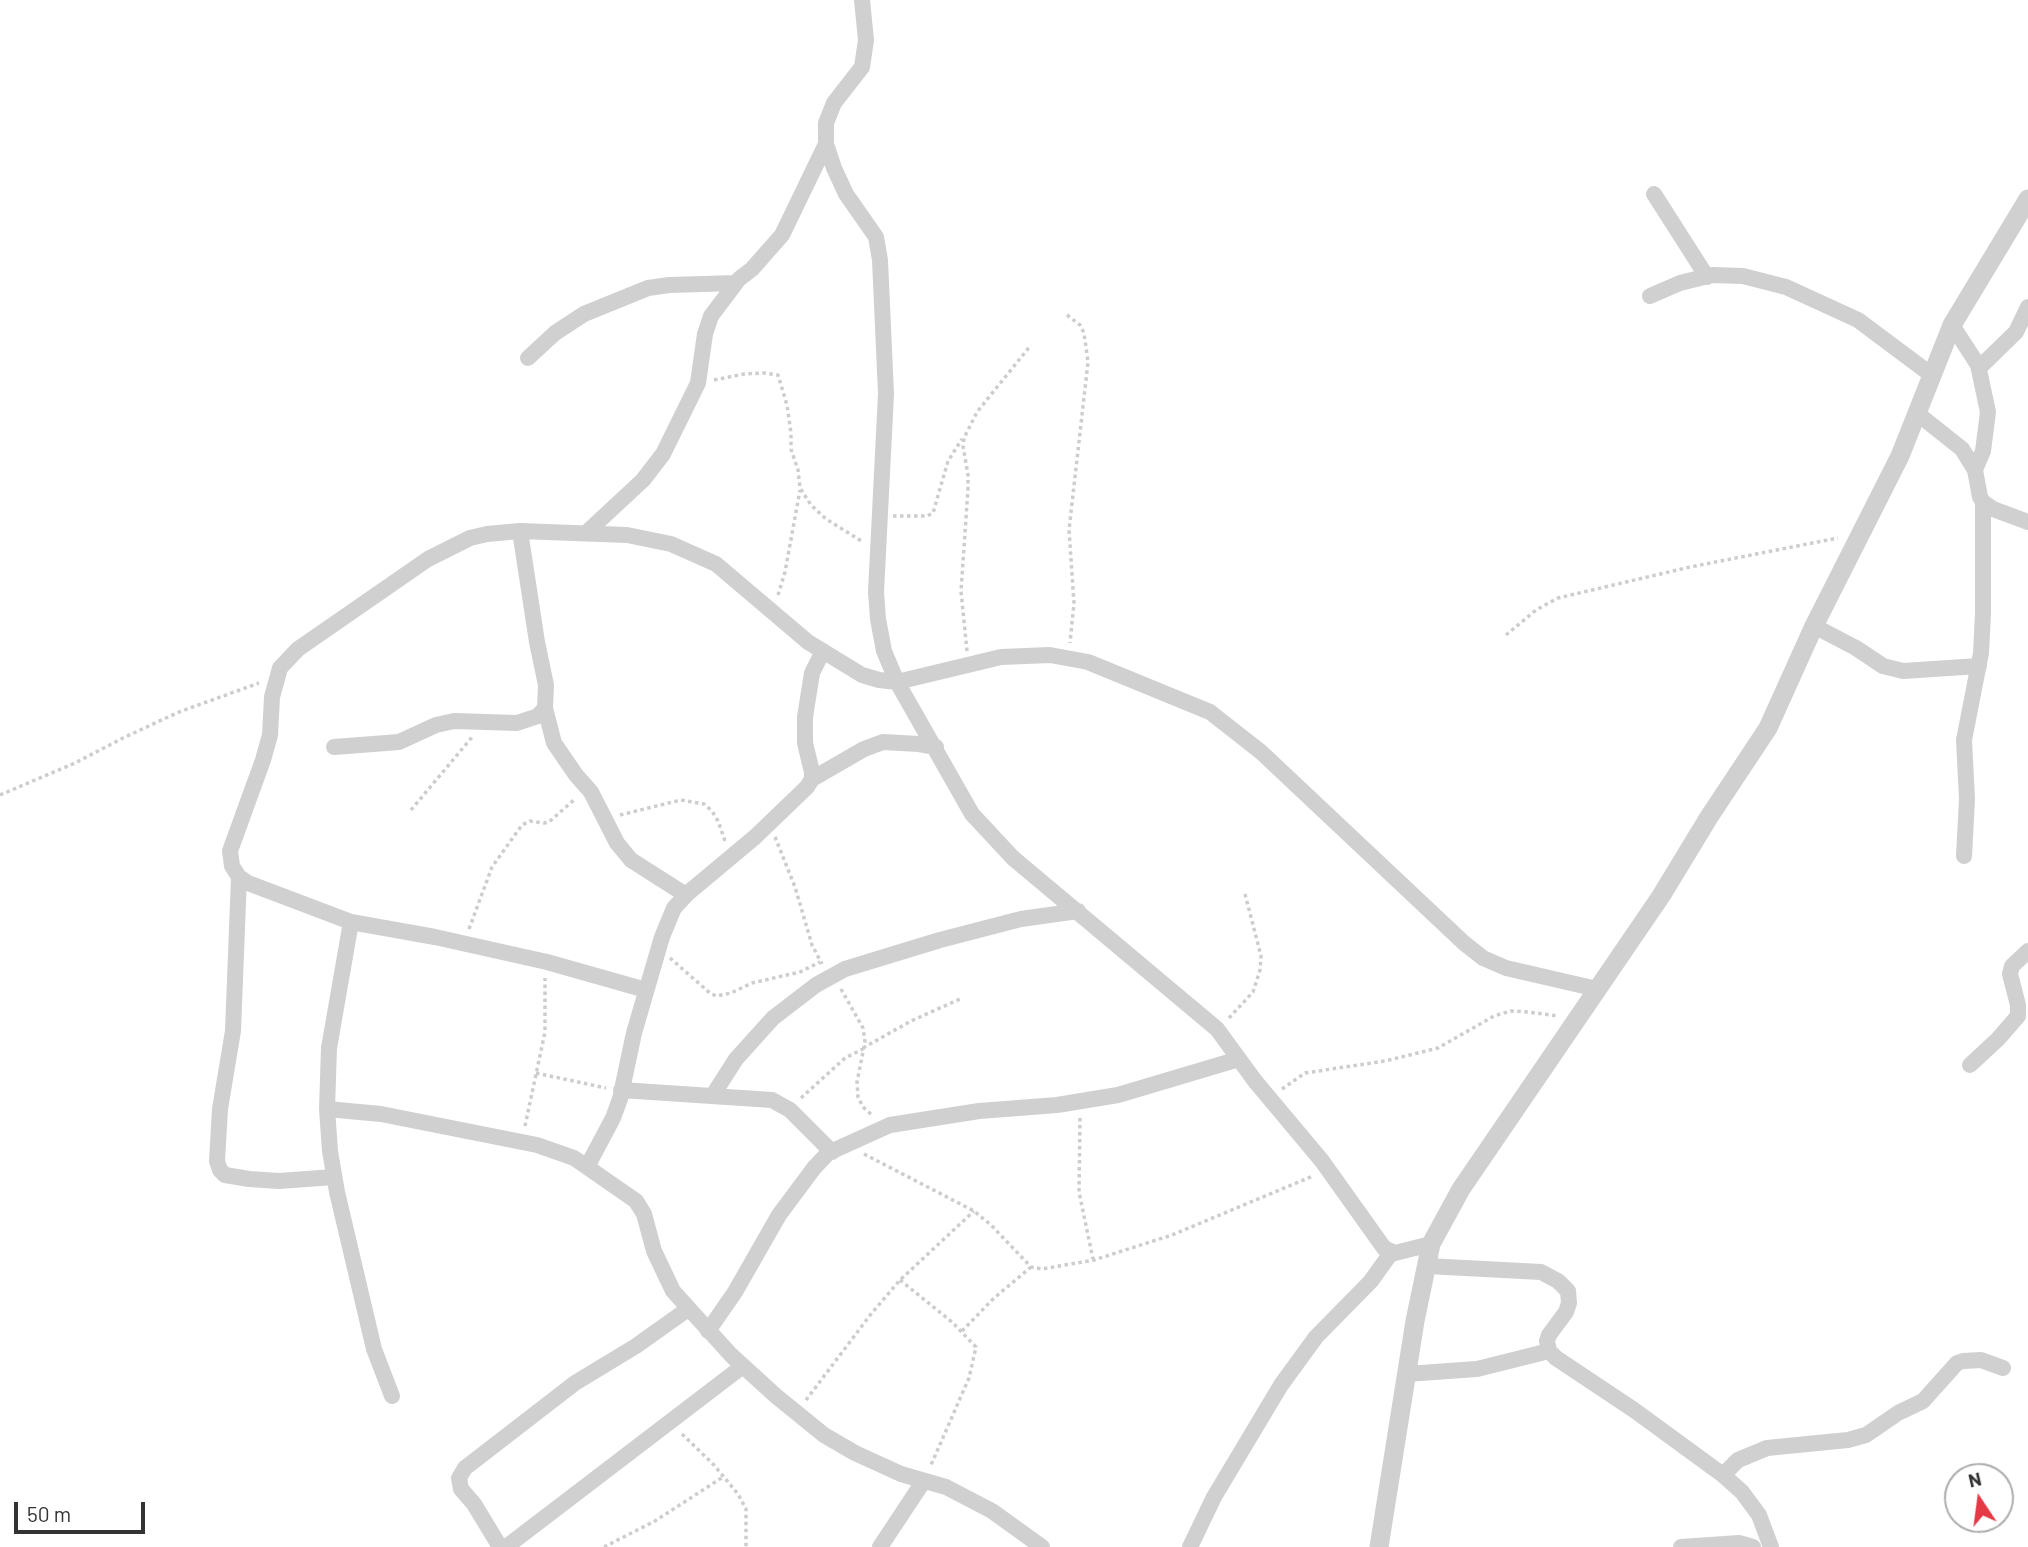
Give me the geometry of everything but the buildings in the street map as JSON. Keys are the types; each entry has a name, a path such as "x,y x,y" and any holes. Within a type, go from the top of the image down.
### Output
{"street":[{"path":"586,533 653,469 670,443 698,383 705,334 711,316 736,283 768,253 782,235 825,144 826,124 834,103 862,67 866,40 865,4"},
{"path":"825,144 846,194 876,237 880,260 886,394 877,619 884,651 897,682 972,814 1013,858 1217,1029 1271,1100 1329,1169 1377,1241 1391,1253"},
{"path":"1654,194 1707,277"},
{"path":"1379,1547 1415,1321 1431,1244 1461,1188 1661,897 1709,817 1768,728 1814,626 1900,456 1952,325 2028,199"},
{"path":"1650,296 1680,283 1707,277 1743,276 1786,287 1858,320 1933,376"},
{"path":"528,358 555,333 584,314 648,288 736,283"},
{"path":"1979,368 2016,332 2028,307"},
{"path":"1952,325 1974,356 1979,368 1988,412 1983,452 1975,470"},
{"path":"1918,414 1962,449 1975,470 1983,502 1993,509 2028,522"},
{"path":"1964,856 1967,799 1964,740 1979,666 1983,614 1983,502"},
{"path":"646,990 547,962 351,922 248,883 239,877 232,866 230,851 263,760 270,734 272,697 280,668 298,649 428,559 470,538 520,531 626,535 671,544 716,564 808,642 862,675 897,682 1001,657 1050,655 1088,662 1210,712 1231,725 1483,958 1506,968 1597,989"},
{"path":"520,531 537,642 547,685 545,708 554,743 588,789 617,843 631,860 686,895"},
{"path":"1814,626 1883,666 1903,671 1979,666"},
{"path":"587,1167 613,1118 646,990 674,908 769,823 807,787 811,779 812,772 805,743 805,717 812,673 823,652"},
{"path":"334,747 399,742 436,725 454,721 508,724 529,721 545,708"},
{"path":"811,779 850,756 883,743 936,747"},
{"path":"239,877 234,1020 220,1110 217,1160 220,1170 225,1175 279,1181 334,1177"},
{"path":"713,1095 736,1059 766,1024 788,1005 832,976 878,958 940,940 1021,919 1078,911"},
{"path":"351,922 329,1048 327,1109 334,1177 374,1349 392,1396"},
{"path":"1970,1065 1998,1040 2018,1016 2010,974 2012,966 2028,951"},
{"path":"708,1331 736,1292 779,1215 814,1168 839,1148 884,1128 979,1111 1080,1102 1118,1095 1239,1059"},
{"path":"621,1090 772,1100 790,1110 839,1148"},
{"path":"327,1109 381,1114 522,1142 574,1158 635,1200 644,1214 654,1251 673,1291 743,1366 824,1435 855,1453 923,1482 946,1487 992,1511 1042,1547"},
{"path":"1190,1547 1214,1497 1281,1385 1316,1337 1371,1281 1391,1253 1431,1244"},
{"path":"1427,1266 1541,1272 1558,1281 1568,1291 1569,1303 1566,1312 1549,1335 1549,1351 1723,1475 1742,1492 1759,1515 1771,1547"},
{"path":"500,1547 474,1504 461,1489 459,1478 465,1468 575,1383 636,1346 688,1309"},
{"path":"1406,1374 1477,1370 1549,1351"},
{"path":"1723,1475 1738,1460 1767,1448 1848,1440 1866,1434 1898,1413 1923,1401 1955,1366 1963,1361 1981,1360 2003,1368"},
{"path":"506,1547 743,1366"},
{"path":"880,1547 923,1482"},
{"path":"1681,1547 1739,1544 1753,1547"}],"path":[{"path":"1067,315 1080,325 1084,333 1088,362 1069,530 1074,603 1067,659"},
{"path":"969,664 961,591 968,489 962,446 977,412 1031,345"},
{"path":"698,383 744,374 778,375 786,405 791,449 800,488 785,572 772,610"},
{"path":"881,516 927,516 933,513 948,461 965,435"},
{"path":"800,488 811,505 825,519 879,551"},
{"path":"1506,635 1536,610 1558,598 1690,567 1860,533"},
{"path":"0,795 75,763 179,712 219,700 277,676"},
{"path":"411,810 485,723"},
{"path":"464,944 492,867 522,825 530,821 549,822 588,789"},
{"path":"604,818 681,800 704,804 718,821 733,856"},
{"path":"769,823 785,858 820,962 832,976 863,1028 858,1097 863,1107 884,1128"},
{"path":"1217,1029 1253,992 1260,970 1261,956 1245,894"},
{"path":"659,948 711,994 717,996 752,983 800,972 820,962"},
{"path":"522,1142 545,1032 547,962"},
{"path":"790,1110 845,1058 911,1021 960,999"},
{"path":"1271,1100 1293,1079 1305,1073 1385,1061 1438,1048 1494,1016 1510,1011 1578,1019"},
{"path":"536,1073 593,1087 621,1090"},
{"path":"1080,1102 1079,1192 1094,1260"},
{"path":"839,1148 974,1211 992,1225 1031,1267 1042,1269 1094,1260 1182,1231 1329,1169"},
{"path":"797,1412 900,1280 974,1211"},
{"path":"962,1331 1031,1267"},
{"path":"900,1280 962,1331 976,1346 972,1366 952,1420 923,1482"},
{"path":"671,1421 738,1494 746,1509 746,1547"},
{"path":"604,1547 655,1521 724,1477"}]}
